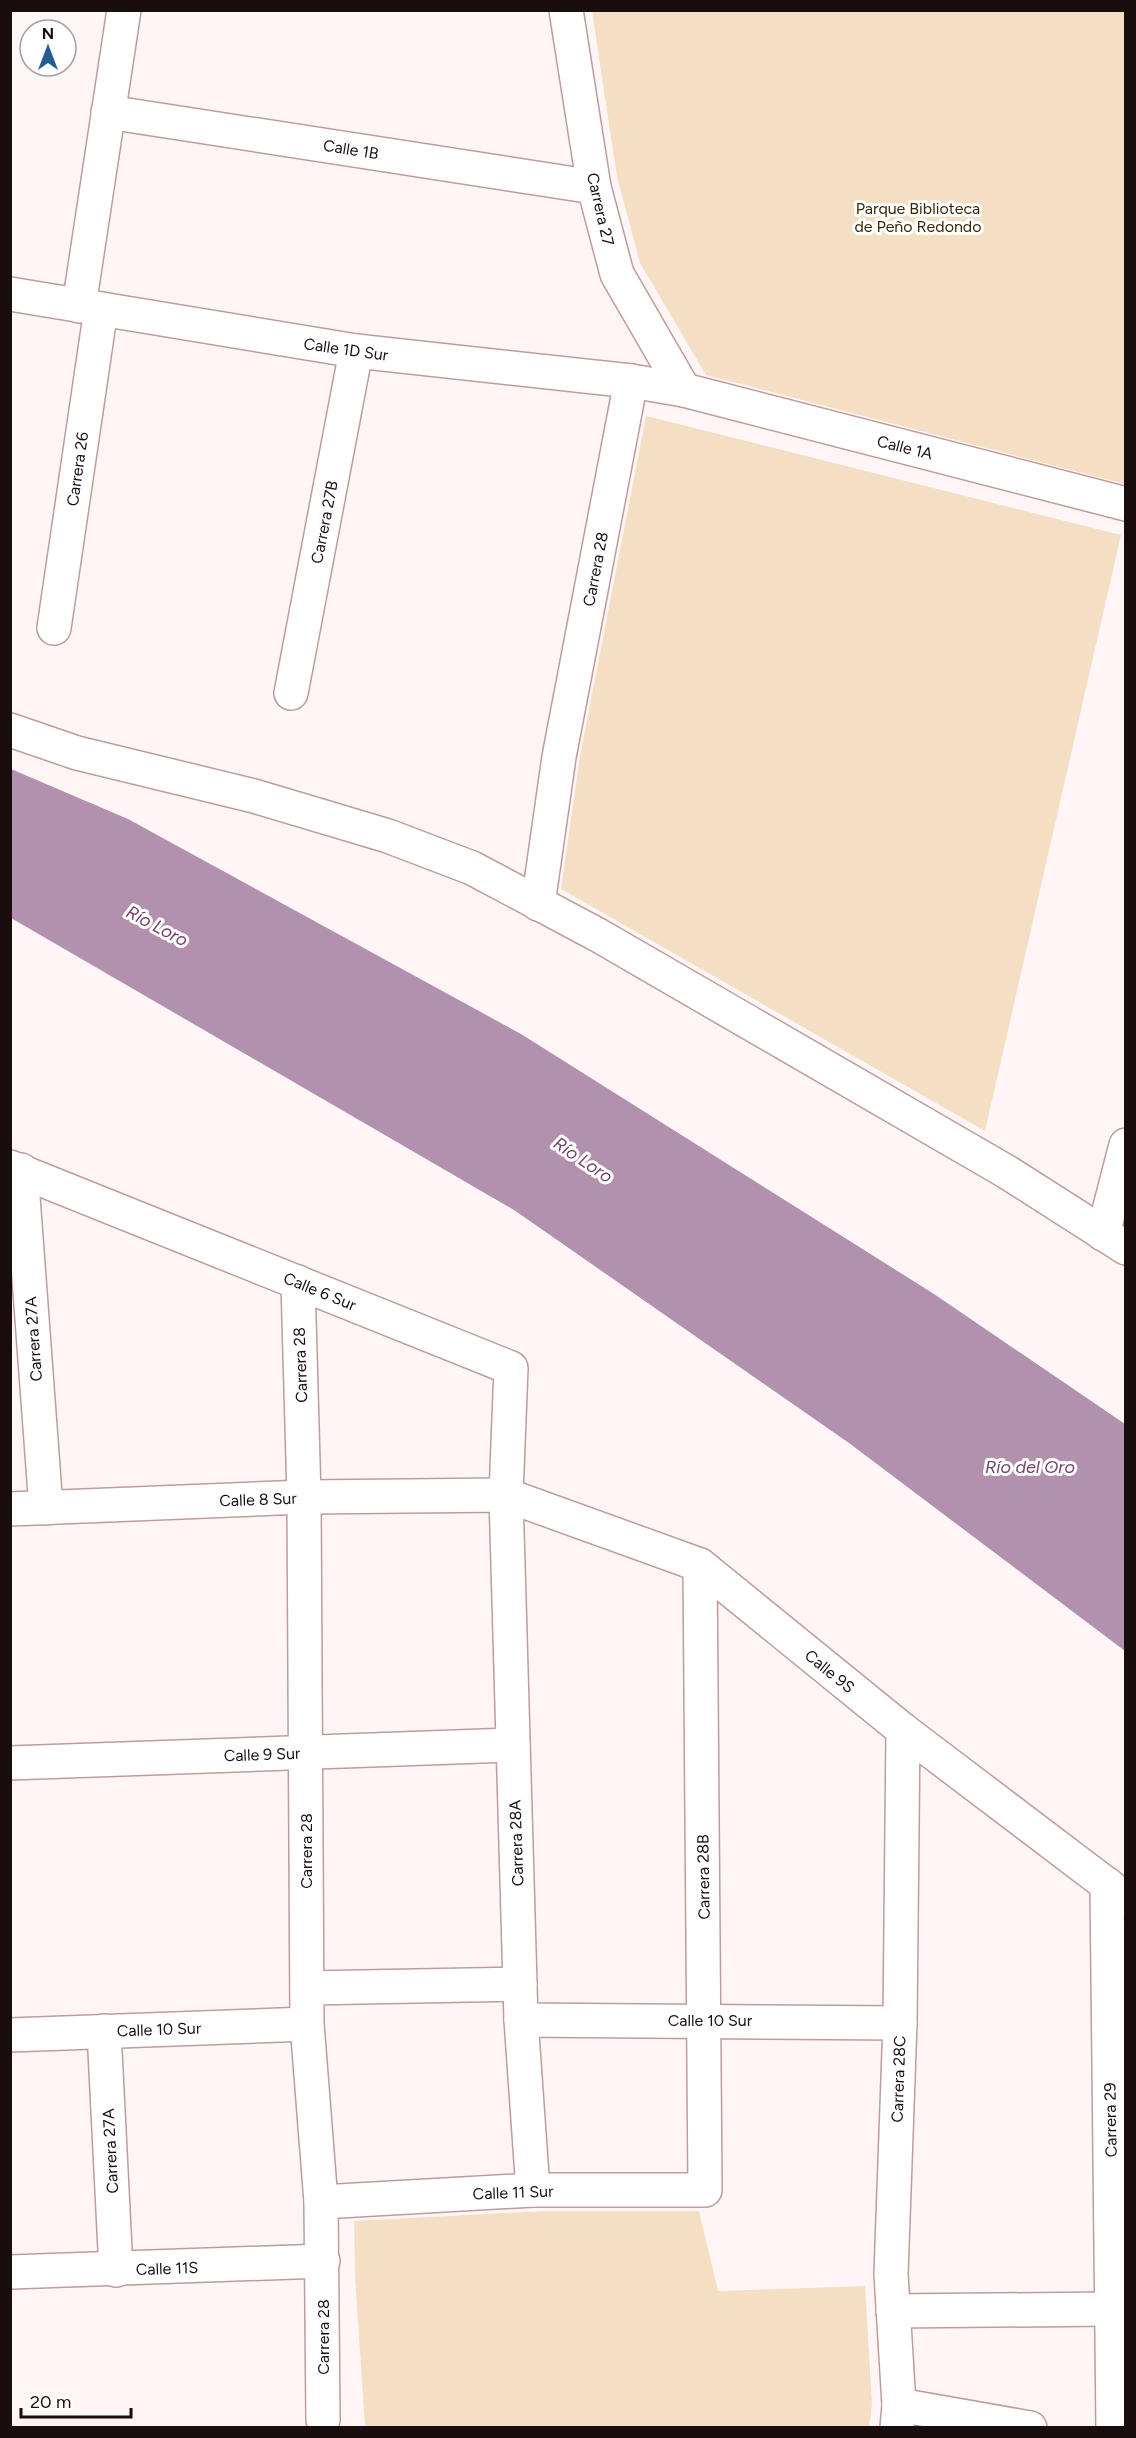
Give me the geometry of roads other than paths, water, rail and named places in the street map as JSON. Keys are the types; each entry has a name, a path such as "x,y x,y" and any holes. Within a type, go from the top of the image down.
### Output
{"street":[{"name":"Carrera 26","path":"54,628 90,308 108,112 124,10"},
{"name":"Carrera 27","path":"563,11 594,187 617,274 684,390"},
{"name":"Calle 1B","path":"108,112 594,187"},
{"name":"Calle 1D Sur","path":"10,294 356,351 632,381 684,390"},
{"name":"Carrera 27B","path":"291,693 356,351"},
{"name":"Carrera 28","path":"538,904 559,757 632,381"},
{"name":"Calle 1A","path":"684,390 1125,504"},
{"path":"10,730 77,753 254,796 388,836 472,868 598,935 1007,1172 1114,1241 1125,1145"},
{"name":"Calle 6 Sur","path":"16,1169 511,1368 506,1495"},
{"name":"Carrera 27A","path":"16,1169 46,1508"},
{"name":"Carrera 28","path":"298,1282 304,1497 307,2024 321,2202 323,2420"},
{"name":"Calle 8 Sur","path":"10,1509 304,1497 506,1495"},
{"name":"Calle 9S","path":"506,1495 700,1565 903,1730 1116,1892"},
{"name":"Carrera 28A","path":"506,1495 521,2020 532,2190"},
{"name":"Carrera 28B","path":"700,1565 705,2190"},
{"name":"Carrera 28C","path":"898,2416 891,2274 900,2023 903,1730"},
{"name":"Calle 9 Sur","path":"10,1763 513,1745"},
{"name":"Carrera 29","path":"1113,2427 1116,1892"},
{"path":"307,1988 520,1984"},
{"name":"Calle 10 Sur","path":"521,2020 900,2023"},
{"name":"Calle 10 Sur","path":"10,2035 307,2024"},
{"name":"Carrera 27A","path":"104,2031 116,2270"},
{"name":"Calle 11 Sur","path":"321,2202 532,2190 705,2190"},
{"name":"Calle 11S","path":"10,2272 323,2262"},
{"path":"893,2311 1113,2309"},
{"path":"898,2416 1030,2427"}],"water":[{"name":"Río del Oro","path":"11,769 128,819 521,1034 934,1294 1125,1424 1125,1651 849,1443 514,1210 11,918"}],"park label":[{"name":"Parque Biblioteca de Peño Redondo","path":"918,217"}],"water label":[{"name":"Río Loro","path":"157,926"},
{"name":"Río Loro","path":"583,1160"}]}
